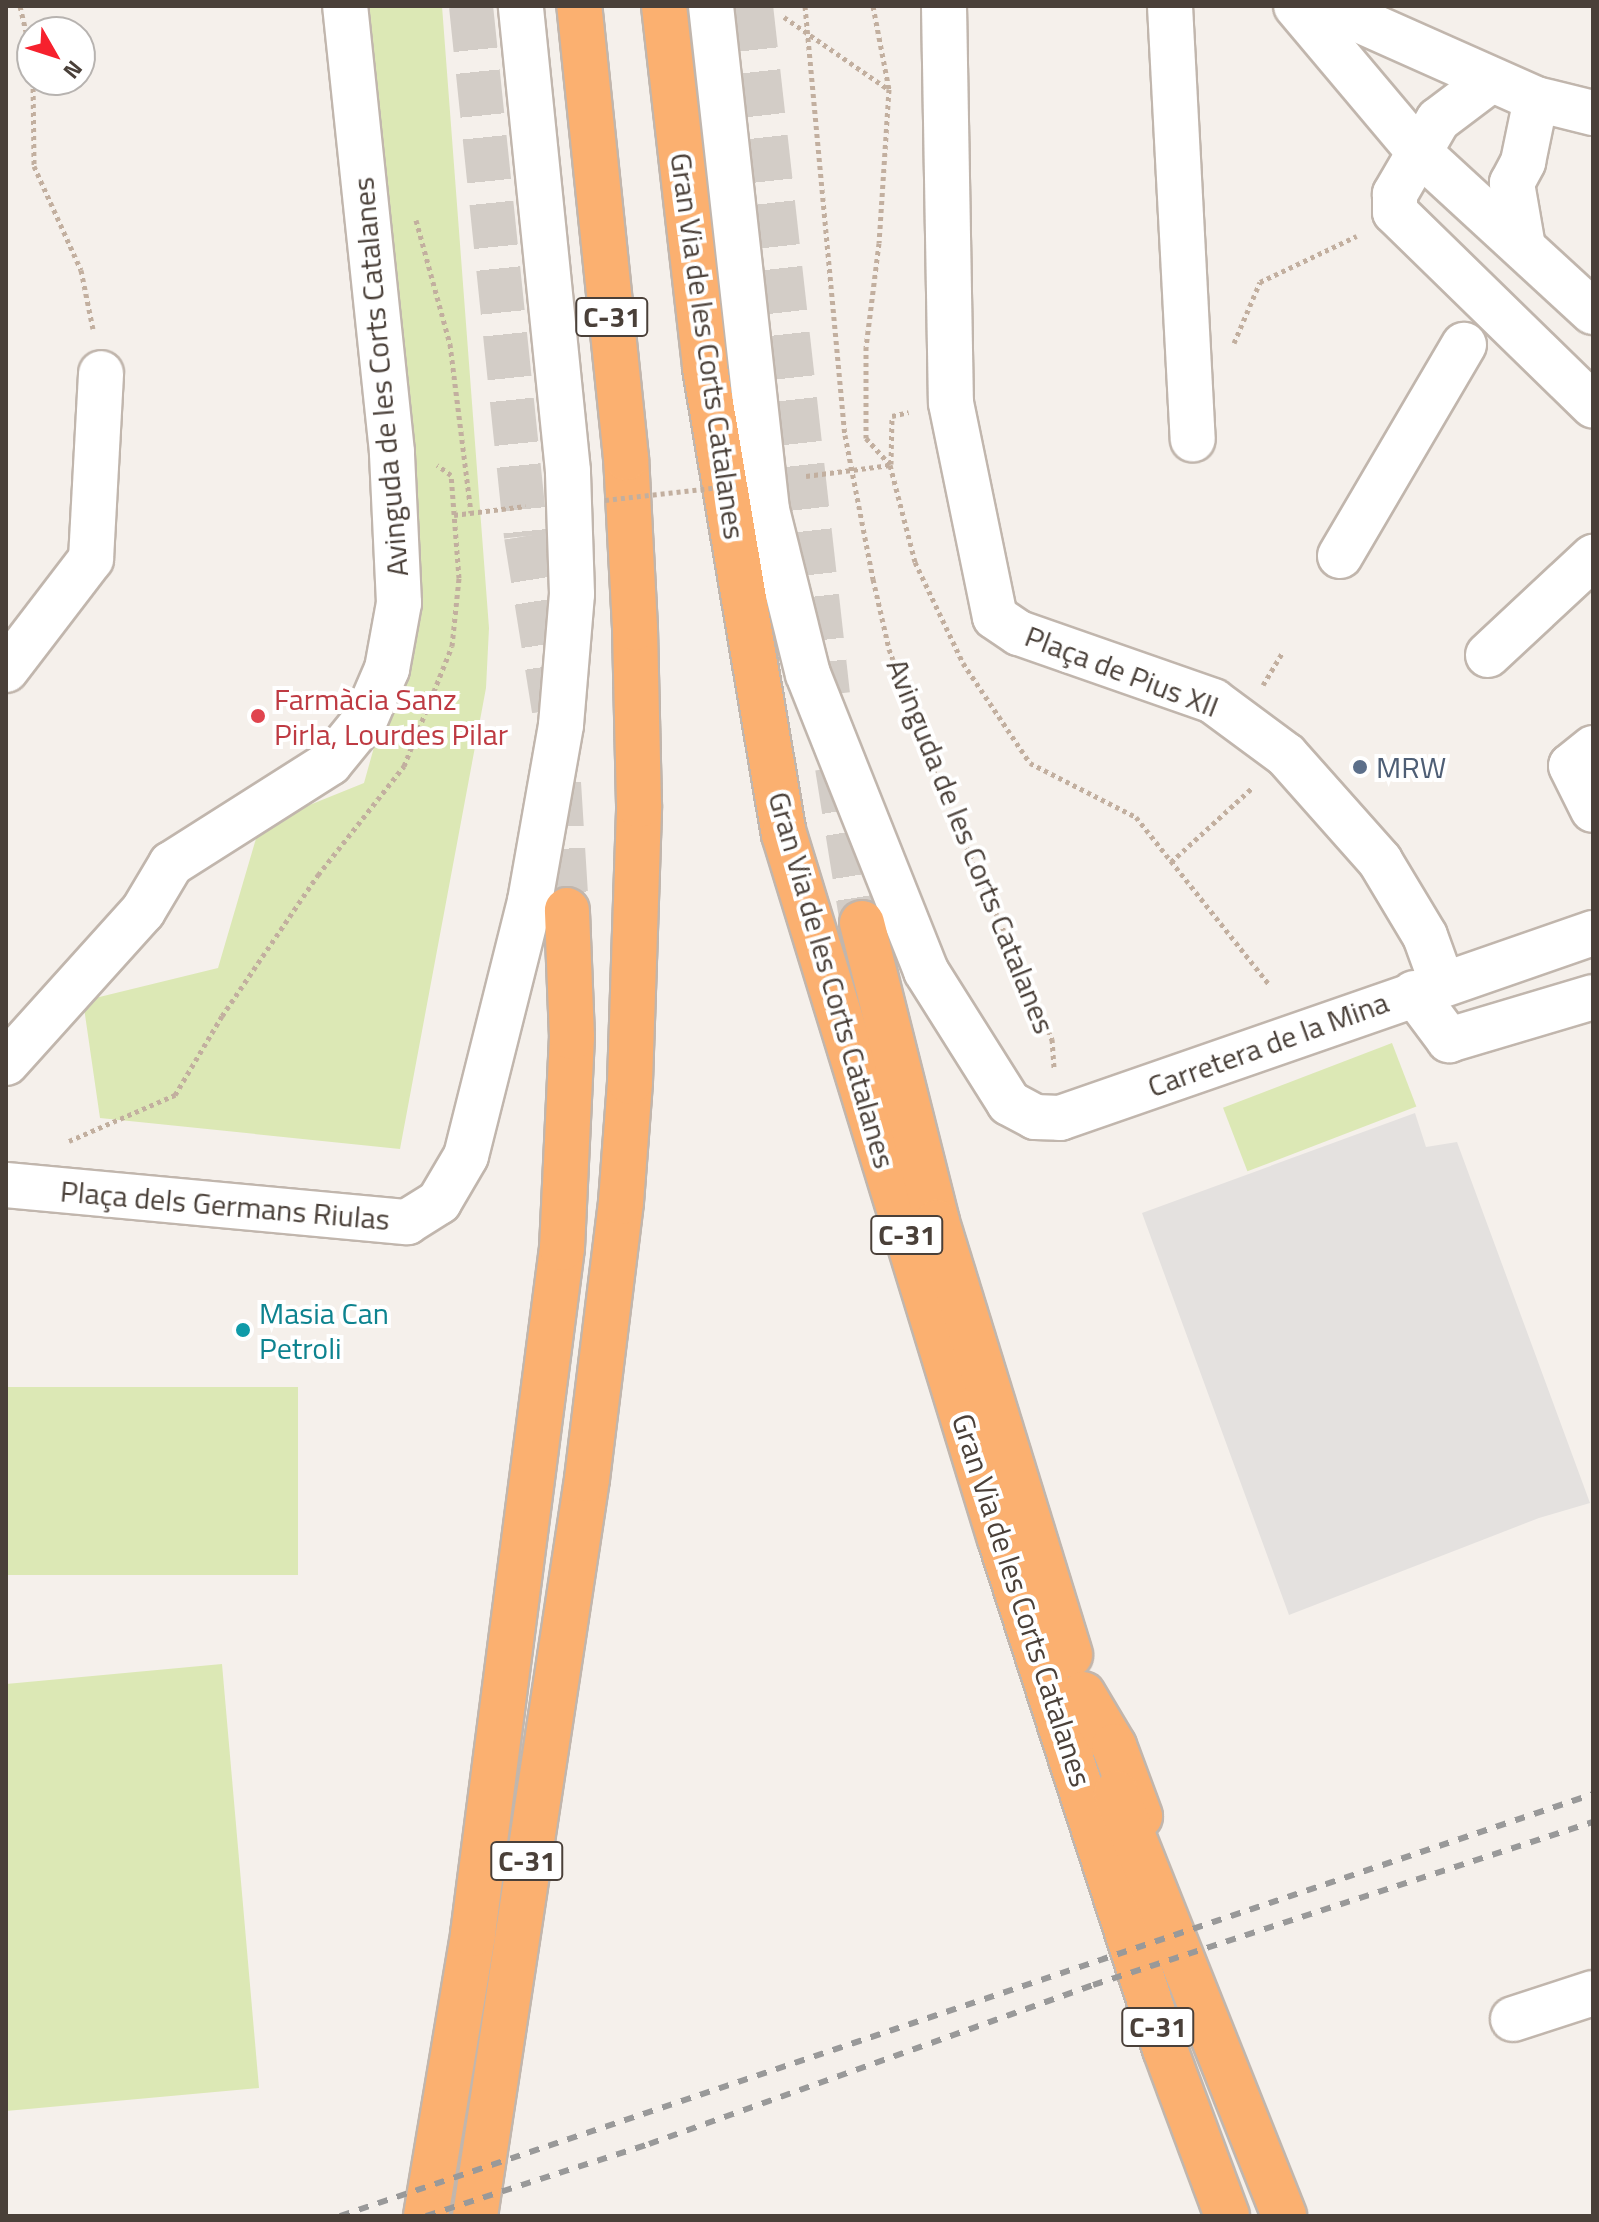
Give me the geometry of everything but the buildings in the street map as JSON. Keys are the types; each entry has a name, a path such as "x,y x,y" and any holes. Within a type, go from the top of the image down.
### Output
{"highway":[{"name":"C-31","path":"475,2216 601,1366 630,1082 639,805 635,628 626,458 579,6"},
{"name":"Gran Via de les Corts Catalanes","path":"664,6 705,368 784,834 1000,1539 1099,1834 1165,2049 1227,2216"},
{"path":"426,2216 473,1934 562,1248 572,1037 567,910"},
{"path":"862,923 937,1222 1083,1694 1131,1837 1284,2216"},
{"path":"1000,1539 1056,1610"},
{"path":"513,1636 527,1862"},
{"path":"1083,1694 1114,1746 1219,2013 1310,2216"}],"street":[{"name":"Avinguda de les Corts Catalanes","path":"6,1063 143,911 171,864 330,763 365,720 387,669 399,603 392,452 345,6"},
{"name":"Plaça dels Germans Riulas","path":"6,1185 407,1222 439,1202 466,1156 530,901 561,725 572,594 568,471 521,6"},
{"name":"Carretera de la Mina","path":"711,6 767,510 808,674 926,971 956,1025 1009,1103 1035,1117 1060,1118 1428,988 1449,1040 1593,997"},
{"name":"Plaça de Pius XII","path":"944,6 951,403 995,617 1019,633 1213,701 1286,755 1380,861 1425,936 1428,988"},
{"path":"1170,6 1193,439"},
{"path":"1296,6 1434,165 1593,312"},
{"path":"1327,6 1536,99 1593,113"},
{"path":"1491,80 1438,120 1434,165 1395,194 1395,212 1593,405"},
{"path":"1523,247 1512,183 1523,162 1536,99"},
{"path":"1434,165 1512,183"},
{"path":"1340,556 1464,345"},
{"path":"6,670 91,559 101,373"},
{"path":"1488,655 1593,557"},
{"path":"1593,748 1571,766 1593,810"},
{"path":"1428,988 1593,933"},
{"path":"1513,2019 1593,1993"}],"path":[{"name":"Avinguda de les Corts Catalanes","path":"805,6 851,471 889,649 941,789 1052,1039 1054,1069"},
{"path":"873,6 889,89 866,362 866,438 890,465 915,562 963,663 1030,763 1136,817 1269,984"},
{"path":"784,17 889,89"},
{"path":"33,96 34,166 81,270 101,373"},
{"path":"413,211 450,344 471,513"},
{"path":"1230,353 1260,282 1362,234"},
{"path":"69,1141 175,1095 318,875 404,766 452,646 459,578 451,475 432,462"},
{"path":"790,478 890,465"},
{"path":"605,500 738,485"},
{"path":"454,515 512,507"},
{"path":"1171,862 1286,755"}],"green space":[{"path":"340,6 442,6 489,628 486,688 400,1149 100,1118 83,1001 218,968 260,825 364,783 416,597"},
{"path":"1392,1043 1416,1106 1247,1171 1223,1108"},
{"path":"6,1387 298,1387 298,1575 6,1575"},
{"path":"222,1664 259,2088 6,2111 6,1684"}],"shaded area":[{"path":"1415,1113 1426,1147 1457,1142 1590,1503 1539,1518 1289,1615 1142,1213"}],"tunnel":[{"path":"471,6 526,536 554,710"},
{"path":"751,6 828,695"},
{"path":"837,767 862,923"},
{"path":"559,783 567,910"}],"railway":[{"path":"340,2216 1593,1794"},
{"path":"426,2216 649,2144 1093,1985 1593,1822"}],"place":[{"name":"Farmàcia Sanz Pirla, Lourdes Pilar","path":"258,716"},
{"name":"MRW","path":"1360,767"},
{"name":"Masia Can Petroli","path":"243,1330"}]}
